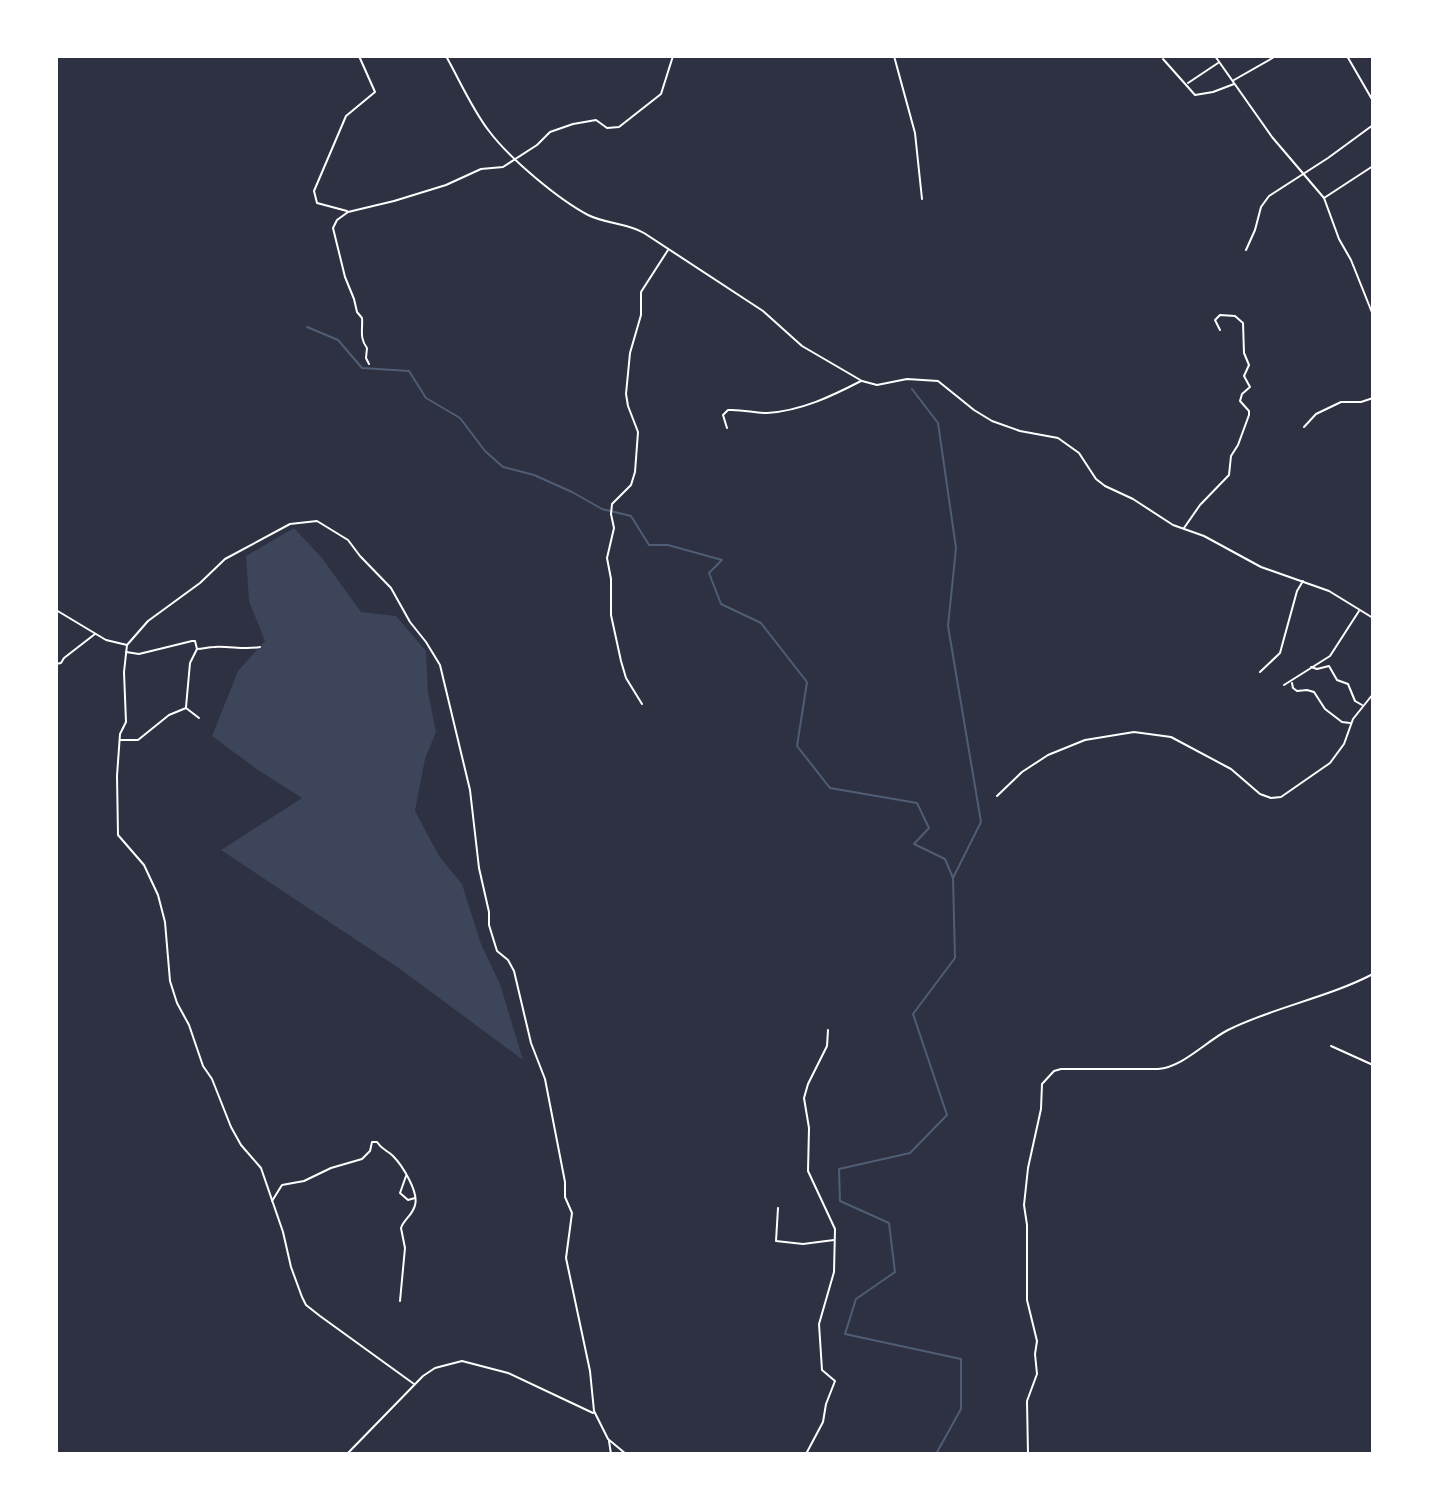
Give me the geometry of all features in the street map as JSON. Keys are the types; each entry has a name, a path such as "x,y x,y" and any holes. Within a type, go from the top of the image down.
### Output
{"street":[{"path":"348,212 317,203 314,191 346,116 375,92 359,56"},
{"path":"446,56 490,132 527,169 582,211 603,221 638,229 763,312 802,346 862,381 877,385 907,379 938,381 992,421 1020,431 1052,436 1064,441 1079,453 1100,483 1133,499 1173,525 1209,538 1233,554 1261,567 1329,591 1373,618"},
{"path":"369,364 366,358 367,348 363,343 362,318 356,312 333,228 337,220 348,212 446,185 467,174 503,166 550,132 573,124 596,120 607,128 619,127 660,94 673,56"},
{"path":"894,56 915,132 922,199"},
{"path":"1214,56 1272,137 1324,198 1373,315"},
{"path":"1163,59 1197,96 1234,82 1276,56"},
{"path":"1347,56 1372,99"},
{"path":"1186,84 1219,62"},
{"path":"1372,99 1373,92"},
{"path":"1246,250 1264,202 1373,125"},
{"path":"1324,198 1373,166"},
{"path":"642,704 626,678 621,661 611,615 611,579 607,558 614,528 612,504 631,485 635,472 638,432 626,394 631,353 641,315 641,292 669,249"},
{"path":"1184,528 1200,505 1227,478 1231,471 1231,456 1249,415 1249,411 1240,401 1242,394 1251,387 1244,376 1249,364 1244,353 1243,323 1235,316 1220,315 1215,320 1220,330"},
{"path":"727,428 723,415 728,410 766,413 789,410 824,400 862,381"},
{"path":"1304,426 1317,414 1340,402 1373,398"},
{"path":"414,1384 306,1305 261,1168 231,1127 177,1003 170,981 166,928 158,895 144,865 118,835 117,776 119,740 125,722 127,645 148,621 200,583 225,559 290,524 309,520 317,521 348,540 391,588 410,622 431,649 443,675 469,783 489,925 497,951 509,960 514,971 534,1051 545,1079 565,1182 565,1197 572,1213 566,1258 590,1371 595,1415 608,1439 611,1454"},
{"path":"1260,672 1280,653 1297,591 1304,581"},
{"path":"56,610 106,640 127,645"},
{"path":"1284,685 1332,654 1359,610"},
{"path":"56,664 61,663 95,634"},
{"path":"126,652 139,654 195,641 197,649 190,663 186,708"},
{"path":"197,649 260,647"},
{"path":"1311,667 1317,669 1329,666 1337,680 1350,686 1355,701 1363,705"},
{"path":"1292,681 1294,690 1310,690 1316,694 1328,712 1344,723 1352,723"},
{"path":"997,796 1022,772 1048,755 1085,740 1134,732 1171,737 1231,769 1260,794 1271,798 1281,797 1330,763 1344,744 1363,705 1373,694"},
{"path":"119,740 138,740 169,715 186,708"},
{"path":"186,708 199,718"},
{"path":"1028,1454 1027,1401 1037,1374 1037,1341 1027,1300 1027,1225 1024,1205 1028,1168 1039,1125 1043,1082 1054,1071 1061,1069 1171,1067 1207,1041 1243,1023 1339,990 1373,974"},
{"path":"806,1454 823,1422 825,1404 835,1381 822,1370 819,1334 822,1308 834,1272 835,1240 833,1223 808,1171 809,1128 804,1098 827,1046 828,1030"},
{"path":"1331,1046 1373,1065"},
{"path":"272,1202 282,1185 311,1179 331,1168 362,1159 370,1151 373,1141 377,1142 394,1158 414,1188 416,1198 415,1208 401,1228 405,1248 400,1301"},
{"path":"406,1176 400,1193 408,1200 416,1198"},
{"path":"778,1208 776,1241 803,1244 835,1240"},
{"path":"347,1454 414,1384 435,1368 462,1361 517,1377 595,1415"},
{"path":"608,1439 626,1454"}],"shaded area":[{"path":"294,528 322,558 361,612 396,616 426,651 428,692 436,732 425,759 415,811 439,856 462,884 481,944 500,984 523,1060 400,969 221,850 302,798 212,736 238,671 265,641 249,601 246,556"}],"waterway":[{"path":"307,327 338,340 362,368 409,371 426,398 460,418 485,451 503,467 534,475 602,509 631,516 649,545 668,545 722,560 709,573 721,604 761,623 807,682 797,746 830,788 917,803 929,828 914,844 945,859 953,878 955,958 913,1014 947,1115 910,1153 839,1169 840,1201 889,1223 895,1272 856,1299 845,1334 961,1359 961,1409 936,1454"},
{"path":"912,389 938,423 956,548 948,626 981,822 953,878"}]}
